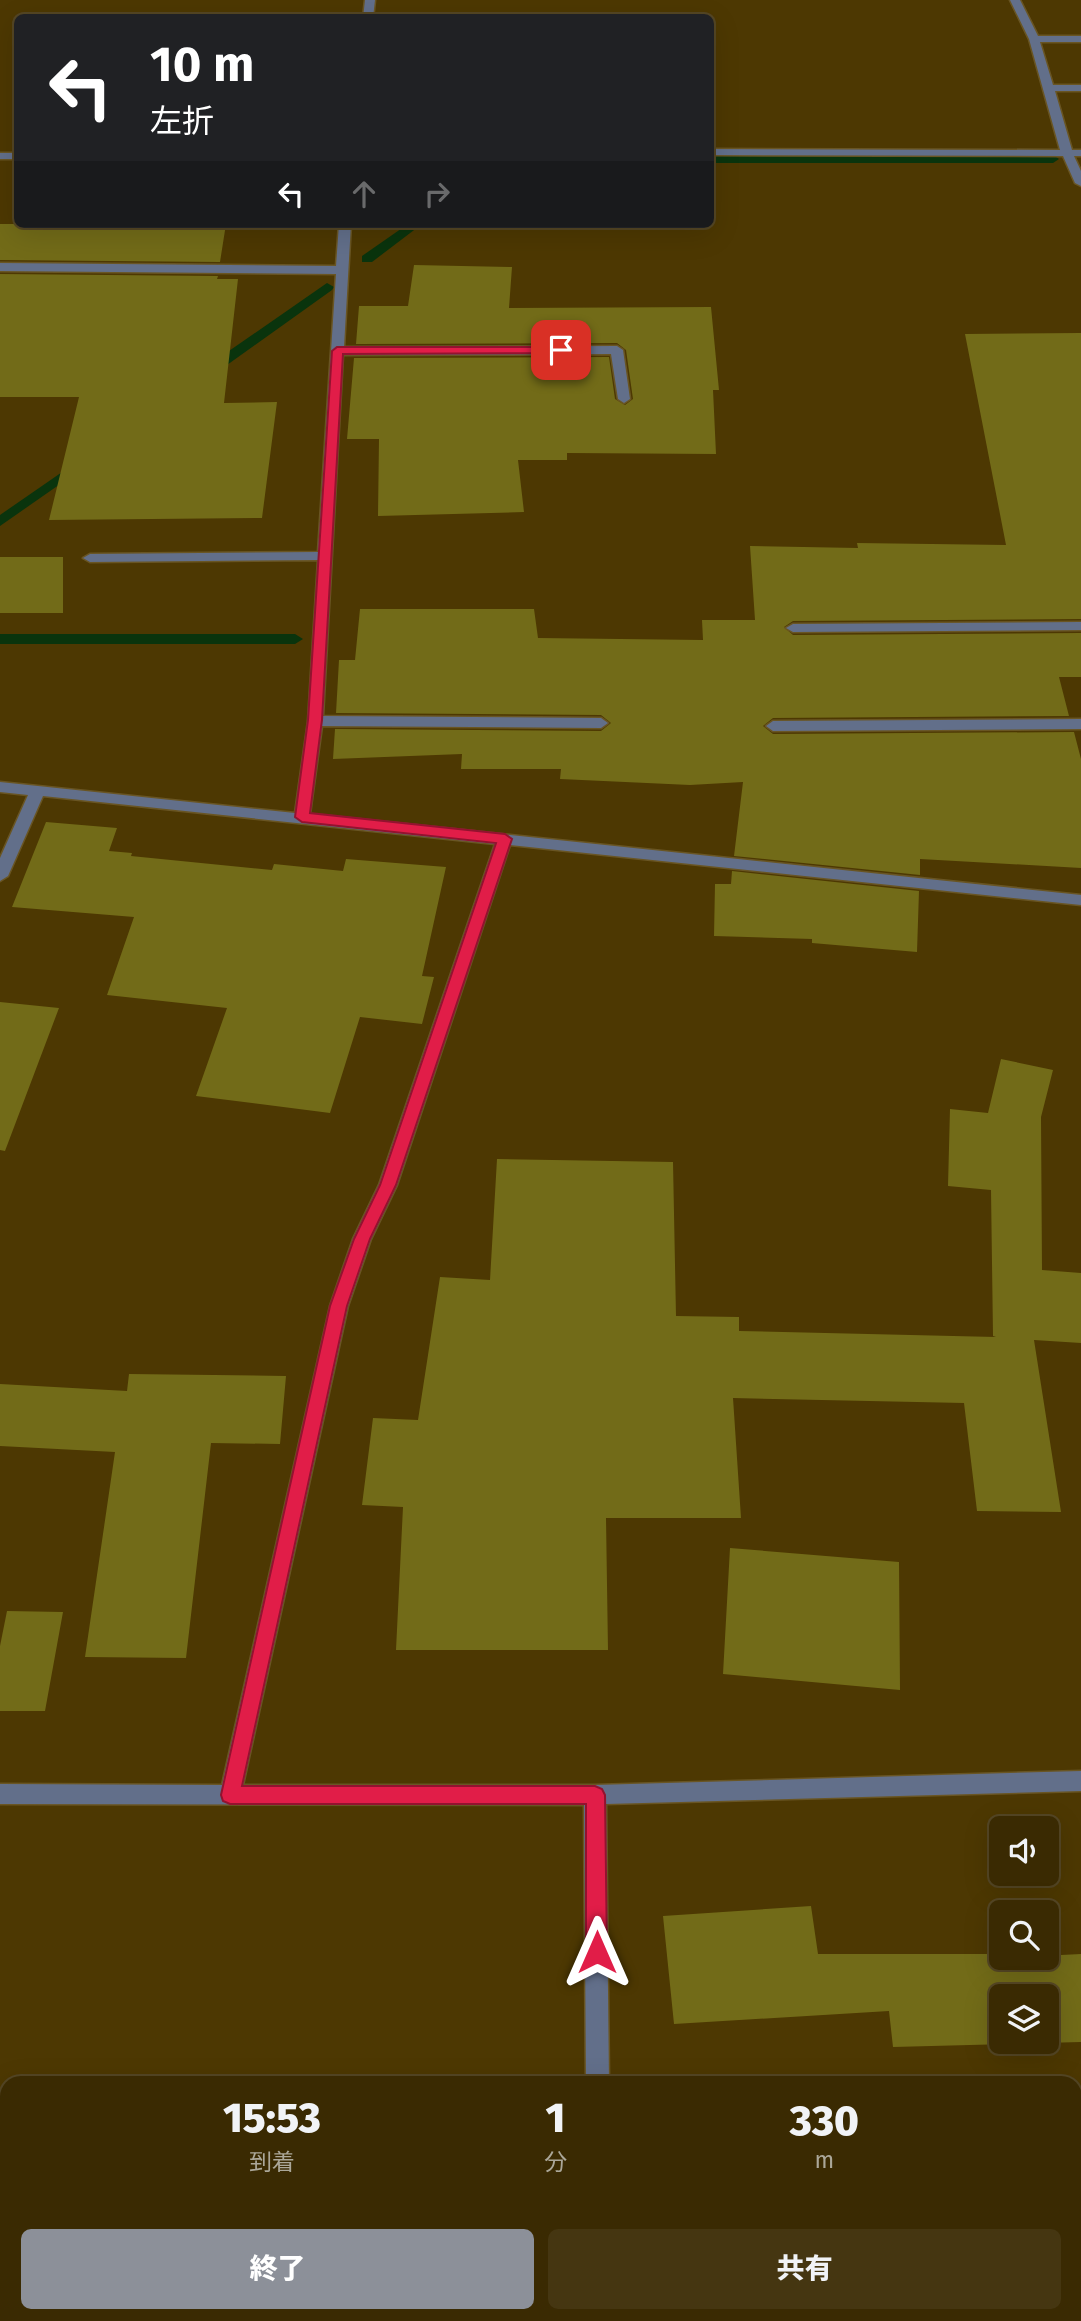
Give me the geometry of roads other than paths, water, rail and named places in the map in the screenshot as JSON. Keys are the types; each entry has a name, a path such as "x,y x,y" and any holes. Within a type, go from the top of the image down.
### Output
{"street":[{"path":"1015,0 1034,38 1067,153 1081,183"},
{"path":"1034,38 1081,38"},
{"path":"1048,88 1081,88"},
{"path":"714,152 1081,153"},
{"path":"302,817 315,720 345,228"},
{"path":"0,267 342,270"},
{"path":"337,351 617,350 624,399"},
{"path":"90,558 325,556"},
{"path":"793,628 1081,626"},
{"path":"315,720 601,723"},
{"path":"773,726 1081,724"},
{"path":"0,787 1081,900"},
{"path":"0,876 37,790"},
{"path":"230,1795 339,1306 362,1239 388,1185 505,839"},
{"path":"0,1794 595,1795 1081,1781"},
{"path":"595,1795 598,2076"}],"waterway":[{"path":"714,159 1053,159"},
{"path":"367,259 410,228"},
{"path":"208,372 327,287"},
{"path":"0,522 81,463"},
{"path":"0,639 295,639"}]}
